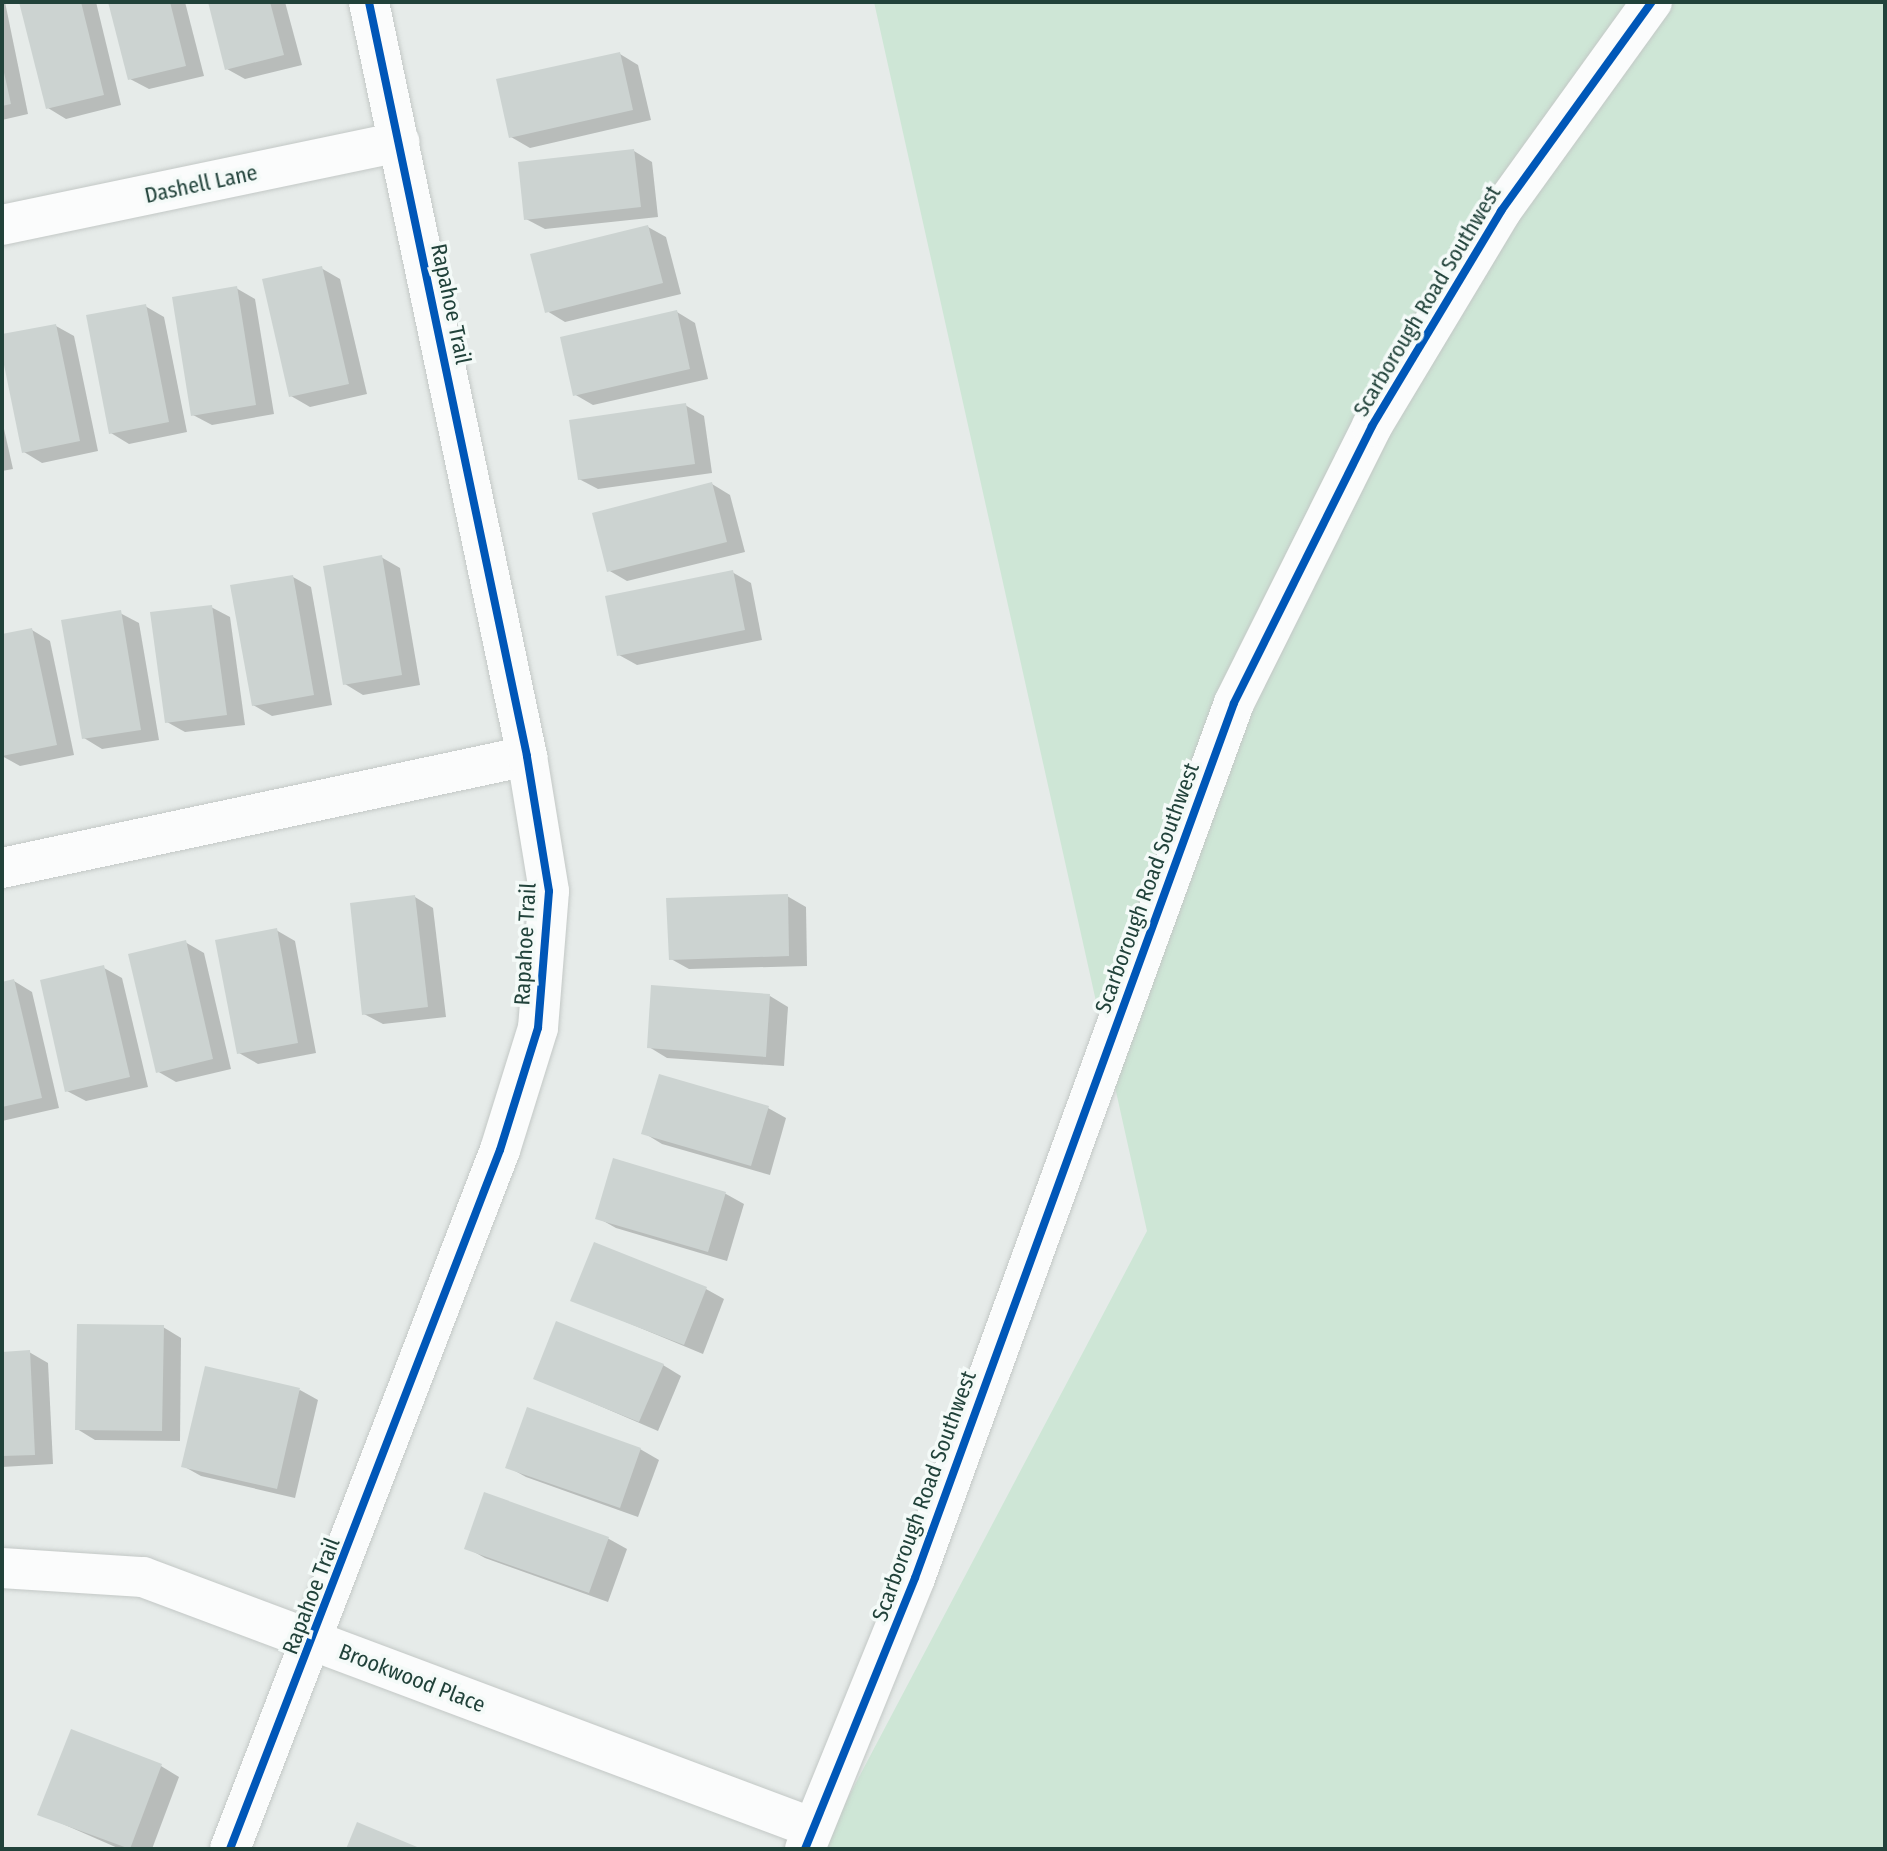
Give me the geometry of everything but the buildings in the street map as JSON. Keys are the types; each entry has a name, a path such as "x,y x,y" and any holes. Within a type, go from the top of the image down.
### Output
{"street":[{"name":"Rapahoe Trail","path":"230,1849 313,1641 500,1150 538,1028 549,891 527,756 369,2"},
{"name":"Scarborough Road Southwest","path":"809,1838 915,1578 1234,703 1372,426 1460,278 1501,211 1652,2"},
{"name":"Dashell Lane","path":"2,225 399,142"},
{"path":"2,868 527,756"},
{"name":"Brookwood Place","path":"2,1568 143,1577 313,1641 809,1838"}],"green space":[{"path":"874,2 1885,2 1885,1849 821,1849 1147,1231"}],"cycle path":[{"path":"230,1849 500,1150 538,1028 549,891 527,756 369,2"},
{"path":"805,1849 915,1578 1234,703 1372,426 1501,211 1652,2"}]}
